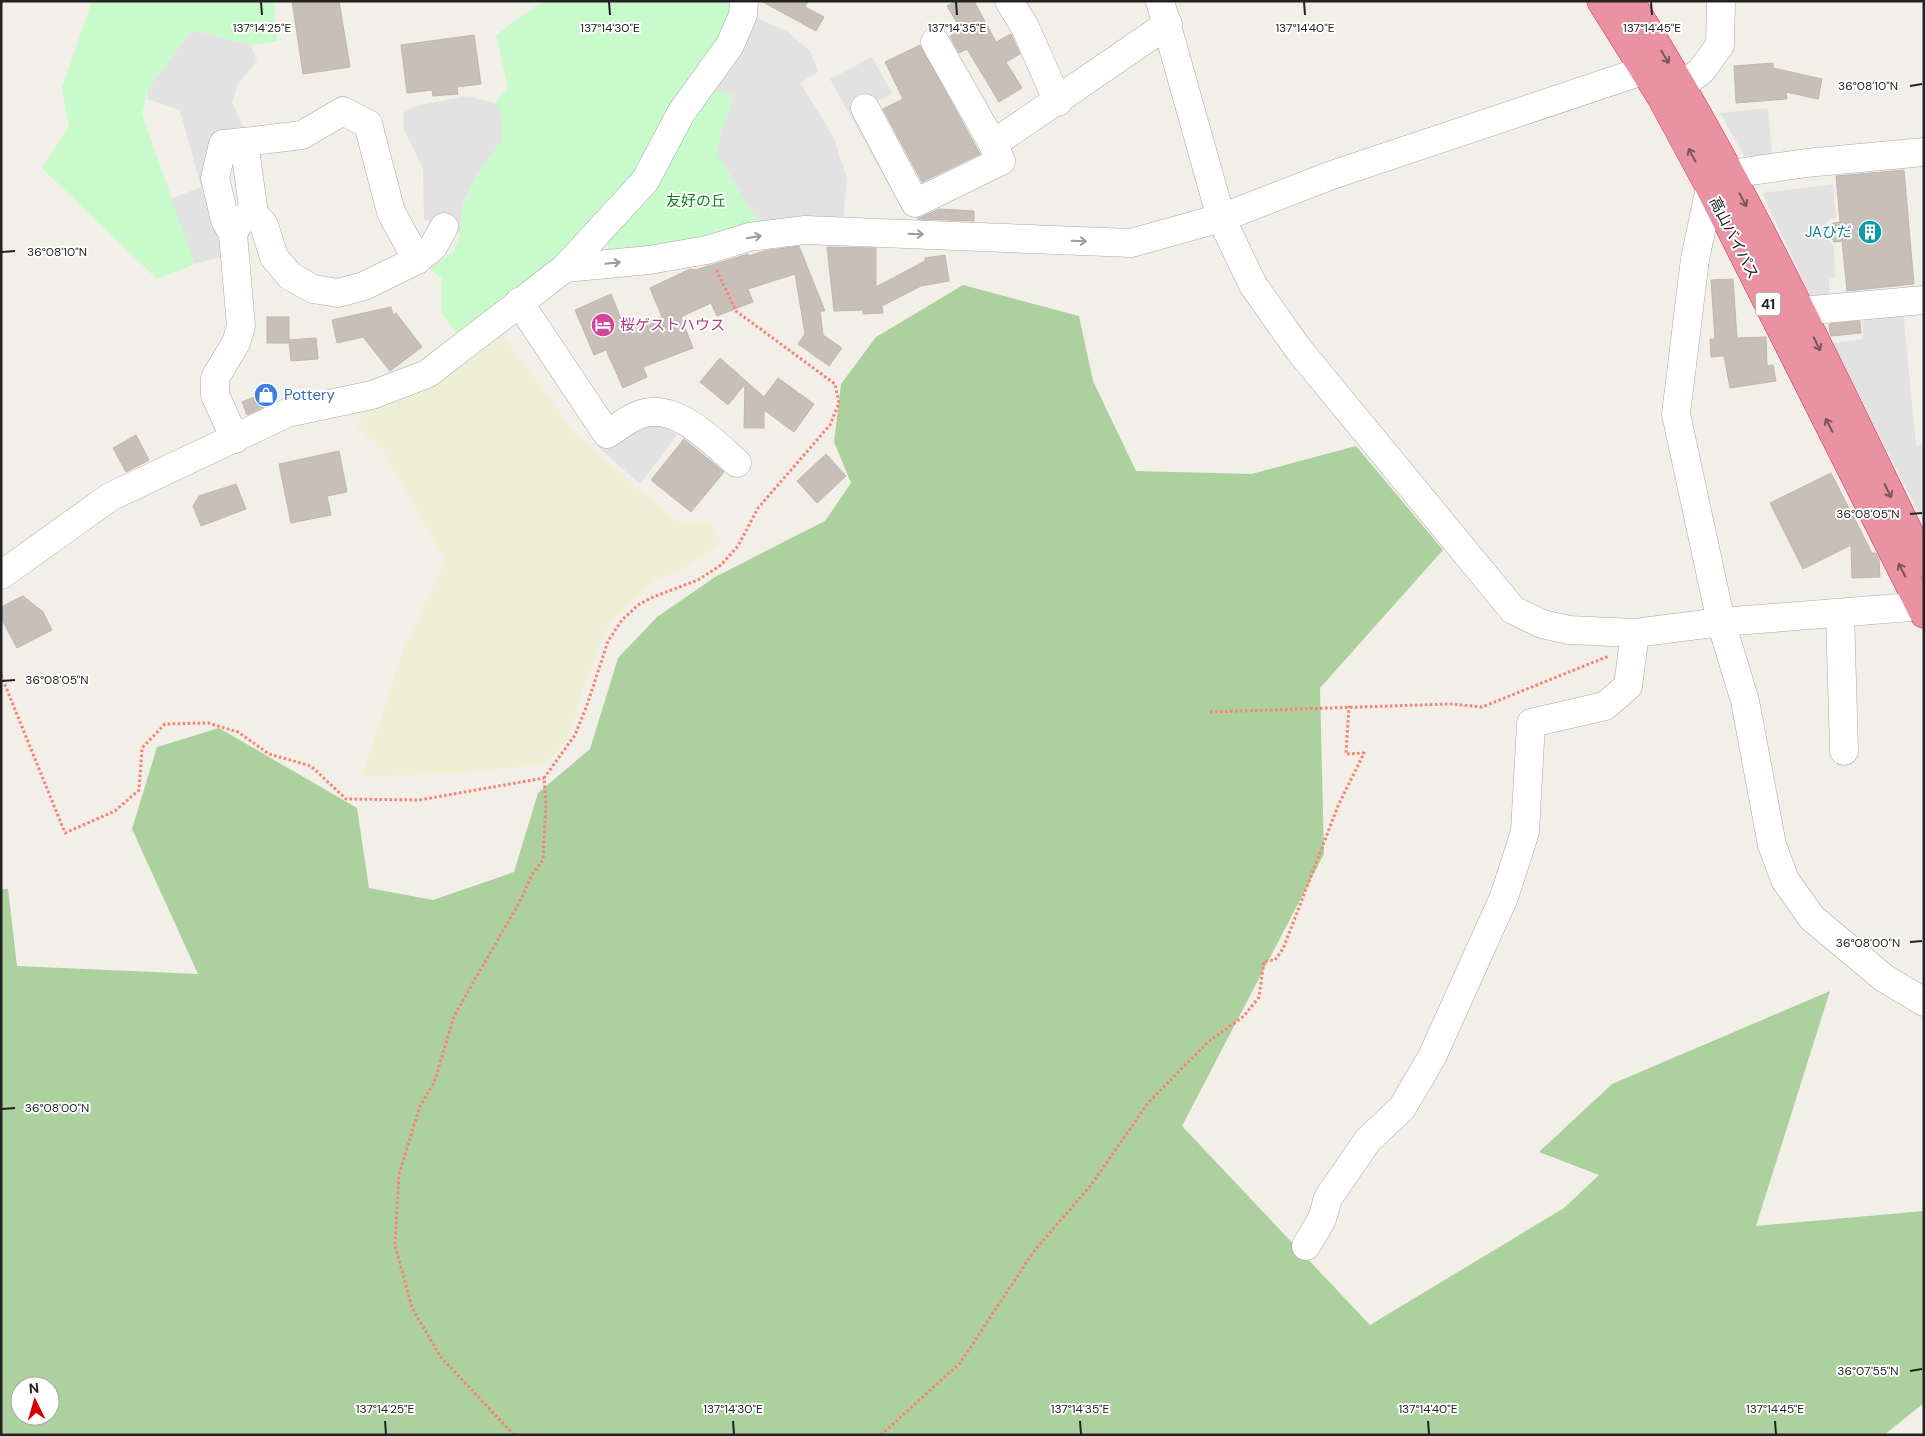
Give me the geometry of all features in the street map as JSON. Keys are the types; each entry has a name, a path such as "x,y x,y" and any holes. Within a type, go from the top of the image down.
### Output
{"highway":[{"name":"高山バイパス","path":"1601,1 1720,181 1801,311 1924,563"},
{"name":"高山バイパス","path":"1630,1 1682,85 1720,181 1922,609"}],"street":[{"path":"1,575 110,498 235,439 288,414 372,395 427,374 564,268 645,181 681,113 730,45 743,15 744,1"},
{"path":"1009,1 1026,27 1058,102"},
{"path":"1682,85 1701,71 1720,45 1721,1"},
{"path":"993,144 1058,102 1164,12 1221,218 1253,285 1299,350 1513,610 1542,624 1634,640 1721,622 1922,609"},
{"path":"865,108 914,203 1001,161 936,42"},
{"path":"564,268 648,260 707,250 749,237 805,230 1131,243 1221,218 1332,175 1645,70"},
{"path":"235,439 215,395 215,378 236,343 241,326 233,234 225,220 215,178 223,144 302,135 343,111 368,124 391,212 417,260"},
{"path":"244,142 254,214 264,225 274,257 290,276 313,289 338,292 364,286 417,260 433,247 444,226"},
{"path":"1923,1000 1884,978 1812,918 1785,880 1772,845 1745,701 1721,622 1676,414 1695,259 1720,181 1806,164 1924,152"},
{"path":"233,234 241,219 254,214"},
{"path":"1801,311 1924,300"},
{"path":"519,302 607,434 640,414 655,411 691,424 737,463"},
{"path":"1840,613 1844,751"},
{"path":"1306,1246 1322,1219 1328,1198 1368,1140 1402,1108 1432,1057 1504,897 1525,832 1532,724 1605,706 1628,686 1634,640"}],"path":[{"path":"514,1435 440,1356 412,1308 395,1245 399,1174 420,1106 434,1082 454,1016 519,903 532,875 543,860 546,804 544,778 575,735 608,640 622,620 638,605 652,597 698,580 721,565 738,546 758,508 830,425 839,403 835,384 736,311 707,250"},
{"path":"1210,712 1451,704 1482,707 1634,640"},
{"path":"1,675 65,833 115,811 138,790 142,748 165,724 208,723 238,732 269,754 310,766 346,798 419,800 544,778"},
{"path":"881,1435 960,1363 1034,1250 1091,1185 1148,1103 1208,1042 1244,1016 1259,997 1264,961 1275,960 1283,949 1338,806 1364,753 1346,754 1349,706"}],"green space":[{"path":"92,1 274,1 277,41 251,45 192,30 148,89 142,114 195,264 157,279 42,168 69,127 62,88"},
{"path":"543,1 733,1 724,34 638,169 554,259 462,341 441,312 442,279 430,269 454,251 460,234 462,205 478,173 502,140 502,119 495,103 508,88 496,35"},
{"name":"友好の丘","path":"712,89 733,94 716,151 760,225 609,256 607,241 647,201"},
{"path":"963,285 1079,316 1093,381 1136,471 1251,474 1356,446 1443,550 1320,688 1324,854 1182,1126 1370,1325 1564,1208 1599,1175 1539,1152 1612,1084 1830,991 1756,1226 1924,1211 1924,1403 1884,1435 1,1435 1,889 8,889 17,966 198,974 132,829 157,747 219,728 357,808 369,888 433,900 514,872 538,793 590,749 618,658 657,617 715,577 825,521 851,483 834,442 841,384 876,337"},
{"path":"498,328 575,433 677,522 709,521 722,543 679,572 655,580 609,624 584,686 569,738 546,764 459,773 362,777 402,652 445,561 382,449 356,426 366,409"}],"shaded area":[{"path":"755,17 788,32 810,51 818,72 800,83 833,136 847,179 843,221 760,225 716,151 733,95 712,89"},
{"path":"192,30 251,45 257,62 239,82 232,102 243,126 223,144 209,180 201,188 235,253 195,264 171,199 201,187 180,110 147,99 148,89"},
{"path":"872,57 892,94 865,107 912,213 905,215 830,79"},
{"path":"467,96 495,103 502,119 502,140 478,173 462,204 460,234 424,219 423,169 404,129 403,113 416,106"},
{"path":"1768,108 1772,154 1745,157 1720,113"},
{"path":"1833,184 1836,218 1830,219 1827,222 1827,236 1834,247 1835,277 1829,280 1830,301 1814,303 1762,193"},
{"path":"1903,311 1916,445 1924,445 1924,523 1832,343 1863,339 1862,315"},
{"path":"660,424 677,435 640,484 598,447 607,434"}],"building":[{"path":"292,1 339,1 350,67 303,74"},
{"path":"761,1 808,1 805,7 824,17 816,31"},
{"path":"956,1 974,1 996,42 1011,34 1020,54 1006,62 1022,88 999,102 967,49 959,53 950,36 961,30 947,6"},
{"path":"474,35 481,84 457,87 458,94 433,96 432,90 407,93 401,45"},
{"path":"920,45 980,154 922,182 883,109 903,99 885,62"},
{"path":"1773,63 1773,68 1822,79 1818,99 1786,92 1787,99 1736,103 1734,66"},
{"name":"JAひだ","path":"1904,170 1914,284 1847,291 1842,241 1834,242 1831,236 1833,223 1840,222 1836,176"},
{"path":"939,209 974,211 974,221 917,219"},
{"path":"799,246 825,311 820,311 823,335 842,348 829,366 798,344 805,334 795,274 748,289 753,302 717,316 711,303 681,317 693,348 643,367 647,377 623,388 606,350 594,355 575,310 611,294 626,331 662,317 650,288 690,269 695,270 748,254 749,256 764,251"},
{"path":"827,247 876,248 876,287 925,261 925,258 945,255 949,281 921,286 882,306 883,313 863,314 863,310 834,311"},
{"path":"1733,279 1737,338 1766,337 1767,366 1773,365 1776,381 1730,388 1724,356 1711,357 1710,339 1715,339 1711,280"},
{"path":"391,307 393,315 396,313 422,347 390,371 363,337 337,343 332,320"},
{"path":"267,317 289,317 289,343 267,343"},
{"path":"1860,321 1861,333 1831,336 1829,324"},
{"path":"316,338 318,359 291,361 289,340"},
{"path":"720,358 764,397 778,378 814,404 794,432 764,410 764,428 744,428 745,384 728,405 700,382"},
{"path":"272,390 276,401 247,415 242,402"},
{"path":"136,435 149,460 126,472 113,448"},
{"path":"684,439 724,472 691,512 651,480"},
{"path":"339,451 347,492 327,496 331,515 291,523 279,464"},
{"path":"826,454 846,476 817,503 797,481"},
{"path":"1831,473 1872,553 1876,553 1879,559 1880,577 1852,578 1851,545 1803,569 1770,503"},
{"path":"236,484 246,509 201,526 193,506 199,496"},
{"path":"23,596 43,612 52,630 17,648 1,618 1,607"}],"place":[{"name":"JAひだ","path":"1870,232"},
{"name":"桜ゲストハウス","path":"603,325"},
{"name":"Pottery","path":"266,395"}]}
